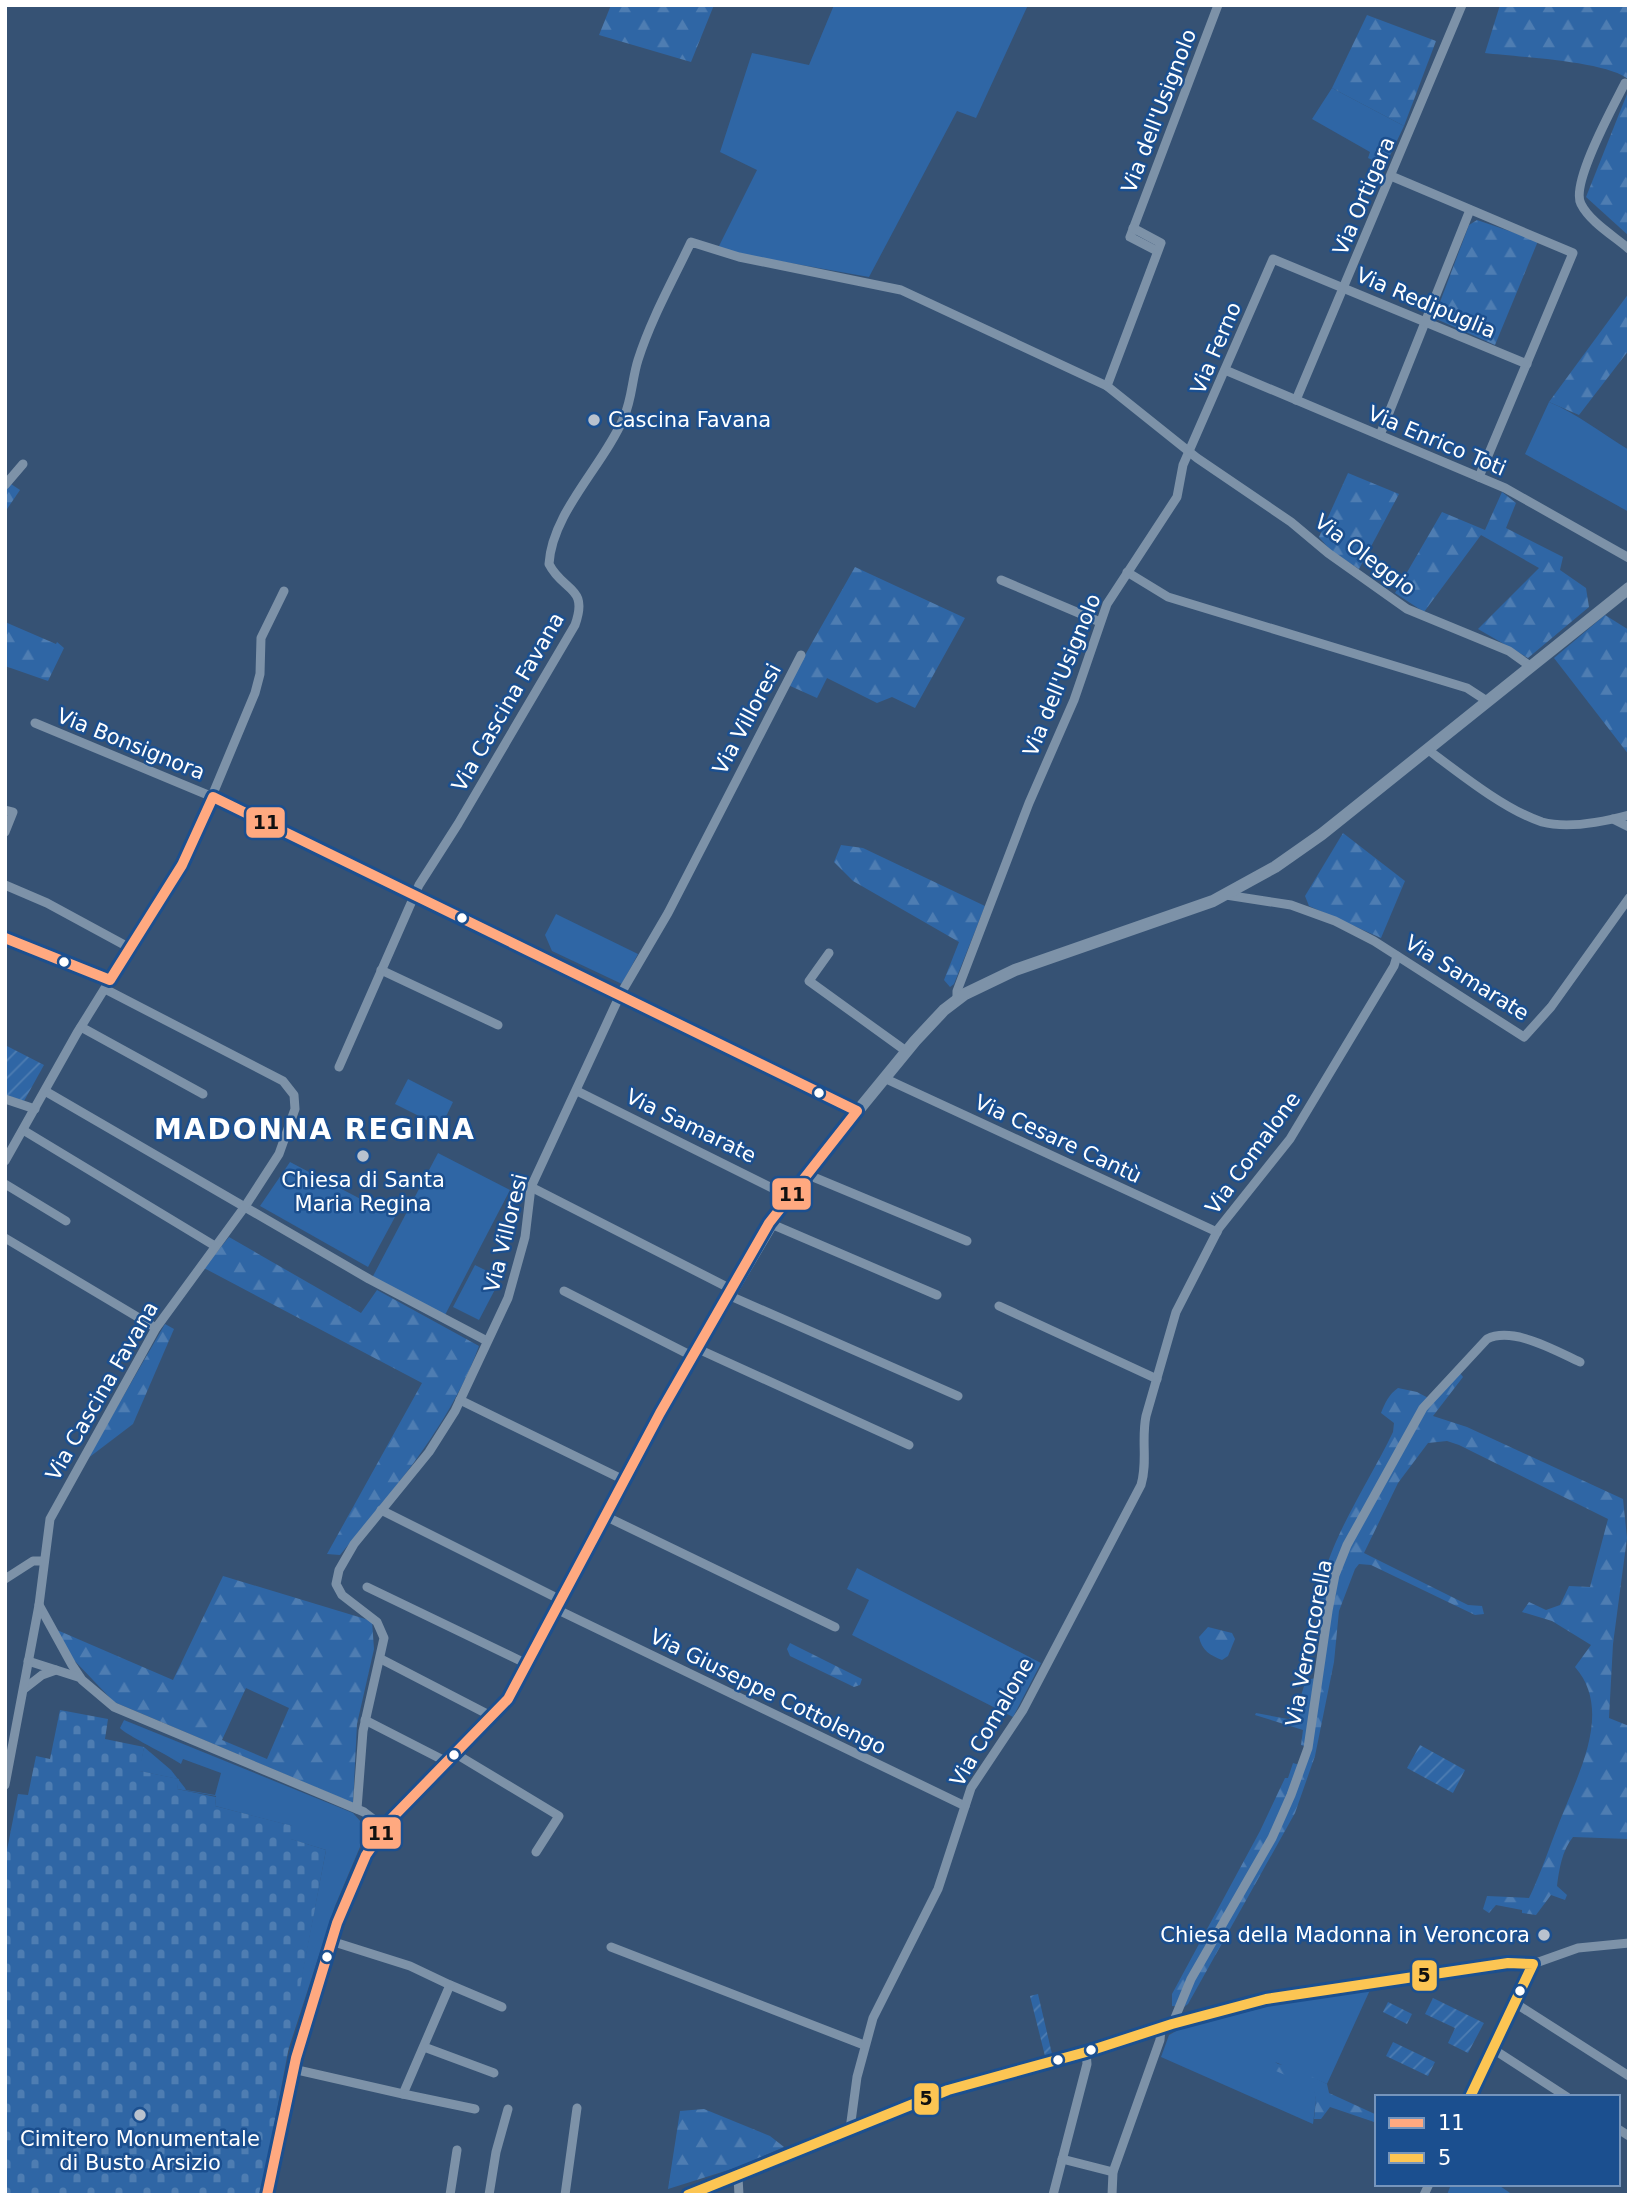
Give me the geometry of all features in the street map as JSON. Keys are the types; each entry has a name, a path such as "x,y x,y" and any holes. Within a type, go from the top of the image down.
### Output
{"street":[{"name":"Via dell'Usignolo","path":"1107,386 1157,251 1130,238 1218,5"},
{"name":"Via Ortigara","path":"1296,400 1462,5"},
{"path":"1625,83 1582,176 1578,195 1586,211 1629,249"},
{"path":"1391,176 1573,253 1479,477"},
{"path":"1380,435 1470,210"},
{"name":"Via Cascina Favana","path":"339,1067 415,896 575,625 580,602 575,592 549,564 553,544 581,488 600,464 624,417 647,334 691,242 739,257 901,290 1107,386"},
{"name":"Via Redipuglia","path":"1273,259 1527,364"},
{"name":"Via Ferno","path":"1190,450 1273,259"},
{"name":"Via Enrico Toti","path":"1225,370 1521,496 1629,558"},
{"path":"1107,386 1190,450"},
{"name":"Via dell'Usignolo","path":"957,1000 957,991 1041,774 1073,701 1109,599 1177,498 1182,468 1190,450"},
{"name":"Via Oleggio","path":"1190,450 1411,612 1476,636 1514,654 1530,666"},
{"path":"5,485 23,464"},
{"path":"1127,572 1168,597 1467,688 1487,701"},
{"path":"1002,580 1100,622"},
{"path":"267,2195 293,2069 331,1941 354,1878 384,1827 493,1717 510,1696 694,1352 769,1223 906,1051 957,1000 1007,973 1178,915 1226,895 1308,844 1629,588"},
{"name":"Via Bonsignora","path":"5,1161 81,1027 182,865 258,683 261,638 284,591"},
{"name":"Via Villoresi","path":"357,1810 365,1720 384,1643 380,1626 342,1595 336,1580 350,1550 435,1443 460,1399 512,1288 525,1237 531,1187 620,995 668,913 801,655"},
{"name":"Via Bonsignora","path":"35,723 212,797"},
{"path":"1427,749 1535,819 1564,824 1629,815"},
{"path":"212,797 857,1111"},
{"path":"5,810 13,813 5,832"},
{"path":"1613,819 1629,827"},
{"path":"5,885 47,903 130,948"},
{"name":"Via Samarate","path":"1226,895 1291,905 1345,926 1524,1037 1551,1007 1629,898"},
{"path":"5,938 108,984"},
{"path":"829,954 809,981 906,1051"},
{"name":"Via Comalone","path":"850,2129 864,2045 884,1992 938,1889 971,1788 1023,1710 1141,1485 1146,1468 1143,1433 1176,1312 1217,1232 1290,1139 1394,967 1397,956"},
{"path":"381,970 498,1025"},
{"name":"Via Cascina Favana","path":"5,1785 39,1605 52,1516 156,1328 264,1179 285,1141 296,1109 292,1091 279,1078 108,984"},
{"path":"81,1027 203,1094"},
{"name":"Via Cesare Cantù","path":"884,1079 1217,1232"},
{"path":"45,1091 246,1205 259,1216 369,1279 488,1341"},
{"name":"Via Samarate","path":"577,1091 788,1196"},
{"path":"5,1099 35,1109"},
{"path":"23,1130 215,1246"},
{"path":"806,1174 967,1241"},
{"path":"5,1184 66,1221"},
{"path":"531,1187 729,1292 958,1396"},
{"path":"769,1223 937,1295"},
{"path":"5,1238 156,1328"},
{"path":"564,1291 694,1352 909,1444"},
{"path":"999,1306 1157,1379"},
{"name":"Via Veroncorella","path":"1171,2025 1191,1979 1272,1838 1291,1795 1308,1748 1335,1575 1360,1517 1409,1430 1423,1408 1486,1339 1495,1335 1529,1342 1580,1362"},
{"path":"460,1399 624,1480"},
{"path":"381,1510 559,1604"},
{"path":"605,1516 835,1627"},
{"path":"5,1579 35,1560 44,1561"},
{"path":"367,1587 527,1664"},
{"name":"Via Giuseppe Cottolengo","path":"559,1604 965,1806"},
{"path":"39,1605 64,1653 82,1679 108,1703 125,1713 357,1810 384,1827"},
{"path":"381,1659 493,1717"},
{"path":"28,1661 82,1679"},
{"path":"23,1690 41,1675 59,1670"},
{"path":"365,1720 452,1758 559,1816 536,1852"},
{"path":"331,1941 410,1966 502,2007"},
{"path":"687,2195 738,2177 958,2086 1086,2052 1171,2025 1278,1997 1532,1964 1592,1945 1629,1942"},
{"path":"611,1947 864,2045"},
{"path":"1471,2095 1532,1964"},
{"path":"403,2094 450,1985"},
{"path":"1515,2003 1629,2076"},
{"path":"1112,2195 1113,2172 1158,2046 1161,2028"},
{"path":"424,2047 494,2073"},
{"path":"1493,2049 1564,2095"},
{"path":"1053,2195 1087,2064 1086,2052"},
{"path":"293,2069 475,2109"},
{"path":"565,2195 577,2108"},
{"path":"489,2195 496,2152 508,2109"},
{"path":"450,2195 457,2150"},
{"path":"1062,2159 1113,2172"},
{"path":"738,2177 739,2195"}],"green space":[{"path":"611,5 714,5 691,62 599,35"},
{"path":"834,5 1028,5 976,118 957,111 869,277 717,250 757,170 720,152 752,53 809,65"},
{"path":"1500,5 1629,5 1629,80 1603,68 1583,64 1485,53"},
{"path":"1367,15 1436,41 1404,126 1332,88"},
{"path":"1332,88 1404,126 1385,166 1368,158 1370,152 1312,119"},
{"path":"1629,89 1629,236 1586,197"},
{"path":"1477,220 1538,241 1495,345 1434,318 1469,225"},
{"path":"1629,293 1629,350 1579,415 1549,402"},
{"path":"1549,402 1580,418 1629,450 1629,512 1525,454"},
{"path":"1348,473 1399,494 1359,569 1331,551 1319,537"},
{"path":"8,482 20,490 5,512 5,485"},
{"path":"1502,492 1516,503 1506,528 1563,557 1560,570 1586,588 1589,607 1528,658 1478,629 1539,568 1481,535 1424,612 1395,593 1442,512 1485,530"},
{"path":"855,567 965,618 915,708 892,697 877,703 827,678 817,698 788,685"},
{"path":"1605,615 1629,630 1629,755 1554,658"},
{"path":"5,622 56,644 57,642 64,648 48,681 5,666"},
{"path":"1343,833 1405,881 1381,938 1309,906 1305,896"},
{"path":"841,845 863,848 985,906 954,984 950,987 944,980 959,942 853,881 834,862"},
{"path":"556,914 638,954 622,984 552,951 545,935"},
{"path":"5,1045 44,1065 24,1101 5,1095"},
{"path":"408,1079 453,1102 441,1127 395,1104"},
{"path":"438,1153 510,1190 445,1315 372,1278"},
{"path":"290,1162 395,1217 368,1267 260,1206"},
{"path":"229,1237 361,1313 377,1290 479,1346 453,1403 419,1456 340,1555 327,1554 422,1383 204,1268"},
{"path":"475,1265 501,1278 479,1320 453,1307"},
{"path":"165,1324 174,1329 133,1424 87,1459"},
{"path":"1460,1373 1463,1377 1433,1416 1467,1427 1623,1499 1627,1538 1613,1644 1609,1718 1629,1726 1629,1839 1573,1837 1564,1854 1557,1886 1567,1895 1565,1900 1551,1895 1536,1915 1496,1905 1489,1913 1483,1909 1487,1896 1529,1898 1582,1765 1592,1723 1586,1684 1575,1667 1591,1645 1552,1621 1522,1612 1529,1602 1546,1610 1560,1605 1569,1586 1590,1587 1608,1519 1459,1445 1447,1441 1428,1443 1398,1483 1364,1553 1468,1605 1482,1606 1484,1614 1475,1615 1371,1565 1359,1564 1355,1569 1339,1611 1334,1662 1315,1756 1295,1813 1188,2004 1184,2007 1172,2006 1172,1994 1260,1831 1285,1778 1288,1778 1293,1763 1303,1766 1309,1748 1301,1745 1303,1730 1255,1715 1256,1713 1288,1719 1294,1717 1306,1680 1316,1678 1323,1633 1316,1627 1318,1601 1324,1576 1343,1526 1393,1432 1394,1423 1381,1413 1384,1406 1398,1388 1417,1392 1434,1401"},
{"path":"857,1568 1041,1663 1013,1717 852,1635 869,1600 847,1589"},
{"path":"223,1576 372,1621 374,1649 357,1724 353,1803 114,1702 71,1657 57,1630 173,1680","holes":["246,1688 289,1708 267,1759 222,1740"]},
{"path":"1208,1627 1232,1633 1235,1639 1228,1656 1222,1660 1207,1652 1200,1642 1199,1637"},
{"path":"790,1643 862,1679 860,1685 854,1687 790,1656 787,1649"},
{"path":"60,1710 108,1719 105,1739 144,1747 140,1771 179,1779 177,1789 216,1797 215,1806 293,1826 291,1839 326,1850 261,2195 5,2195 5,1860 18,1794 28,1795 36,1756 50,1759"},
{"path":"124,1720 353,1813 361,1822 360,1847 335,1906 286,2057 326,1850 290,1839 292,1826 215,1806 216,1796 177,1789 178,1779 186,1790 215,1795 221,1773 183,1759 181,1764 120,1728"},
{"path":"1420,1745 1465,1770 1453,1793 1407,1768"},
{"path":"144,1747 171,1770 178,1779 139,1771"},
{"path":"1370,1990 1327,2084 1275,2062 1314,2087 1316,2100 1313,2124 1161,2057 1169,2035 1178,2030 1273,2005"},
{"path":"1038,1994 1052,2054 1045,2056 1030,1996"},
{"path":"1433,1998 1484,2023 1468,2053 1448,2043 1455,2028 1425,2014"},
{"path":"1388,2002 1412,2014 1407,2024 1383,2012"},
{"path":"1393,2042 1435,2062 1428,2076 1386,2056"},
{"path":"1265,2062 1290,2066 1327,2084 1329,2093 1375,2114 1375,2122 1330,2107 1321,2119 1314,2119 1316,2100 1313,2087 1269,2068"},
{"path":"704,2109 770,2136 784,2147 738,2167 668,2189 680,2111"},
{"path":"1450,2186 1500,2186 1513,2195 1447,2195"}],"transit line":[{"name":"11","path":"5,938 110,980 182,865 213,797 857,1111 769,1223 660,1413 508,1699 392,1818 366,1855 337,1923 296,2058 267,2195"},
{"name":"5","path":"688,2195 948,2090 1086,2052 1172,2024 1266,1999 1508,1963 1533,1964 1471,2095"}],"place":[{"name":"Cascina Favana","path":"594,420"},
{"name":"Chiesa di Santa Maria Regina","path":"363,1156"},
{"name":"Chiesa della Madonna in Veroncora","path":"1544,1935"},
{"name":"Cimitero Monumentale di Busto Arsizio","path":"140,2115"}],"district":[{"name":"MADONNA REGINA","path":"315,1129"}]}
